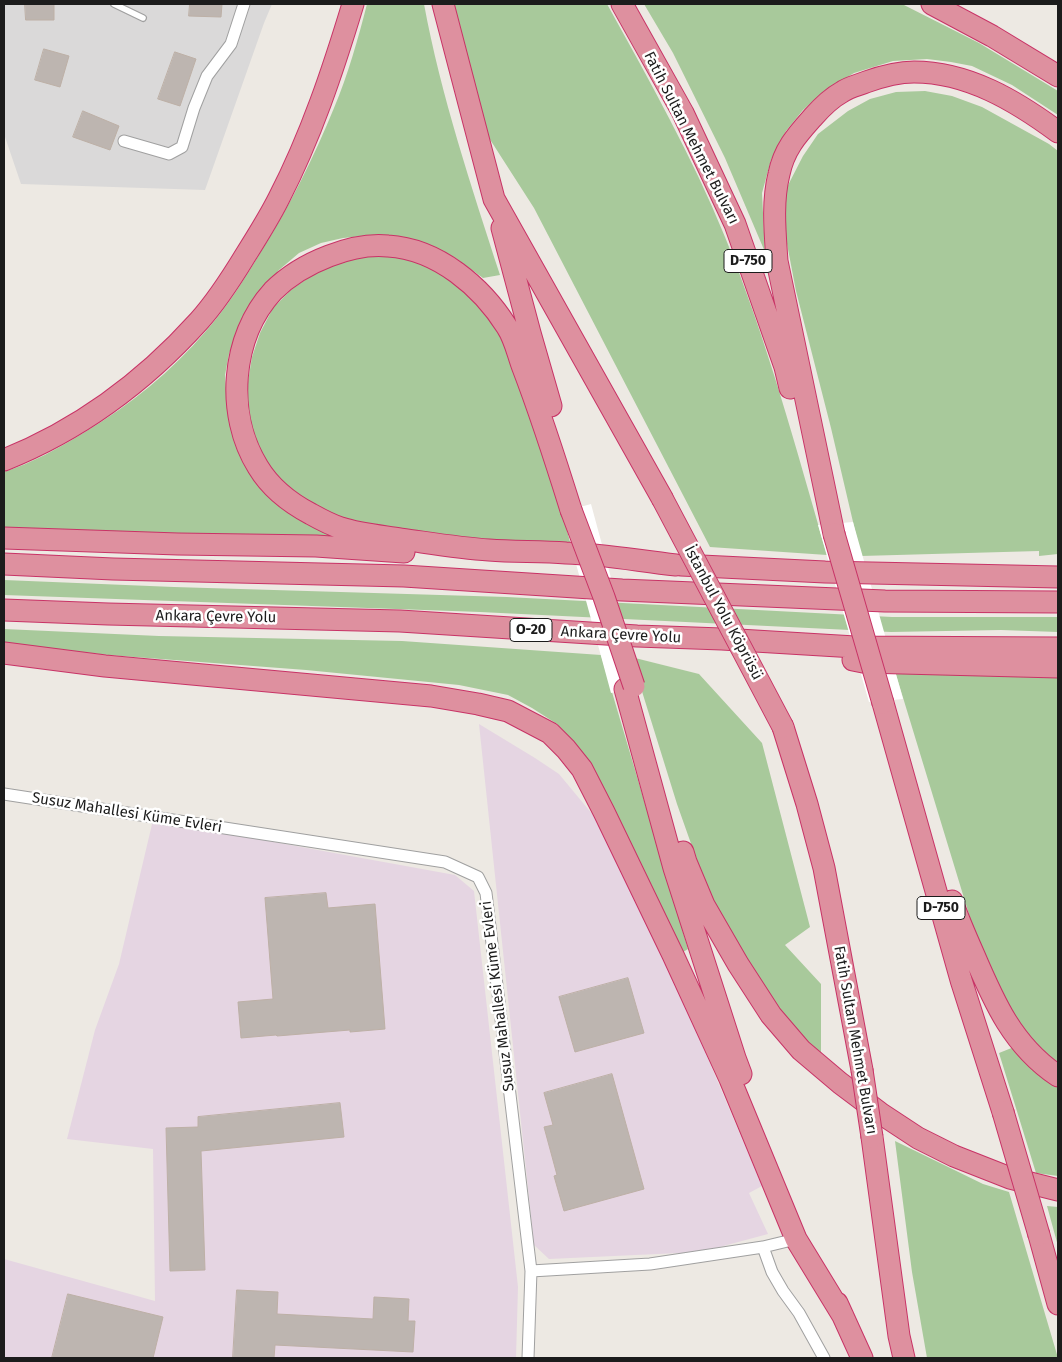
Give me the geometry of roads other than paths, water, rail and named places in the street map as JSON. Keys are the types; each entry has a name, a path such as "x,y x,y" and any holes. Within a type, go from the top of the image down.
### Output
{"highway":[{"path":"4,460 72,427 108,403 173,348 200,320 223,291 279,199 304,146 325,91 353,4"},
{"path":"443,4 576,508"},
{"name":"Fatih Sultan Mehmet Bulvarı","path":"622,4 683,113 735,224 784,367 834,534"},
{"path":"932,4 992,36 1058,76"},
{"path":"834,534 777,261 776,197 779,174 788,148 820,109 842,91 878,78 913,72 942,74 975,83 1007,98 1058,132"},
{"name":"İstanbul Yolu Köprüsü","path":"494,199 662,498 783,728"},
{"path":"676,565 569,553 487,550 422,542 341,528 312,515 292,503 272,485 258,468 246,445 239,418 237,378 240,358 257,313 273,292 293,273 318,260 340,251 362,247 389,246 414,251 437,260 457,272 476,287 495,309 509,330 576,508 604,596 674,868 735,1058 842,1316 862,1358"},
{"name":"D-750","path":"834,534 961,980 1003,1112 1058,1304"},
{"path":"4,538 316,546 419,553 825,572 1058,577"},
{"path":"825,572 895,567 1010,565 1058,561"},
{"path":"4,564 113,569 404,576 622,590 885,601 1058,602"},
{"name":"Ankara Çevre Yolu","path":"4,610 400,621 856,647 1058,648"},
{"path":"722,639 863,662 1058,668"},
{"path":"4,653 105,666 431,696 508,711 550,733 582,769 604,812 730,1079 796,1239 842,1316"},
{"path":"629,688 686,862 709,913 738,964 771,1015 801,1050 840,1083 918,1138 954,1156 1010,1178 1058,1190"},
{"path":"883,703 933,839 955,912 989,992 1014,1034 1032,1054 1058,1076"},
{"name":"Fatih Sultan Mehmet Bulvarı","path":"783,728 807,804 824,868 862,1070 897,1327 904,1358"}],"street":[{"path":"124,140 169,154 182,147 194,108 207,76 231,44 244,4"},
{"name":"Susuz Mahallesi Küme Evleri","path":"4,794 445,862 478,876 486,893 531,1271 528,1358"},
{"path":"531,1271 650,1264 762,1247 796,1239"},
{"path":"762,1247 772,1272 824,1358"}],"lane":[{"path":"114,4 143,18"}]}
